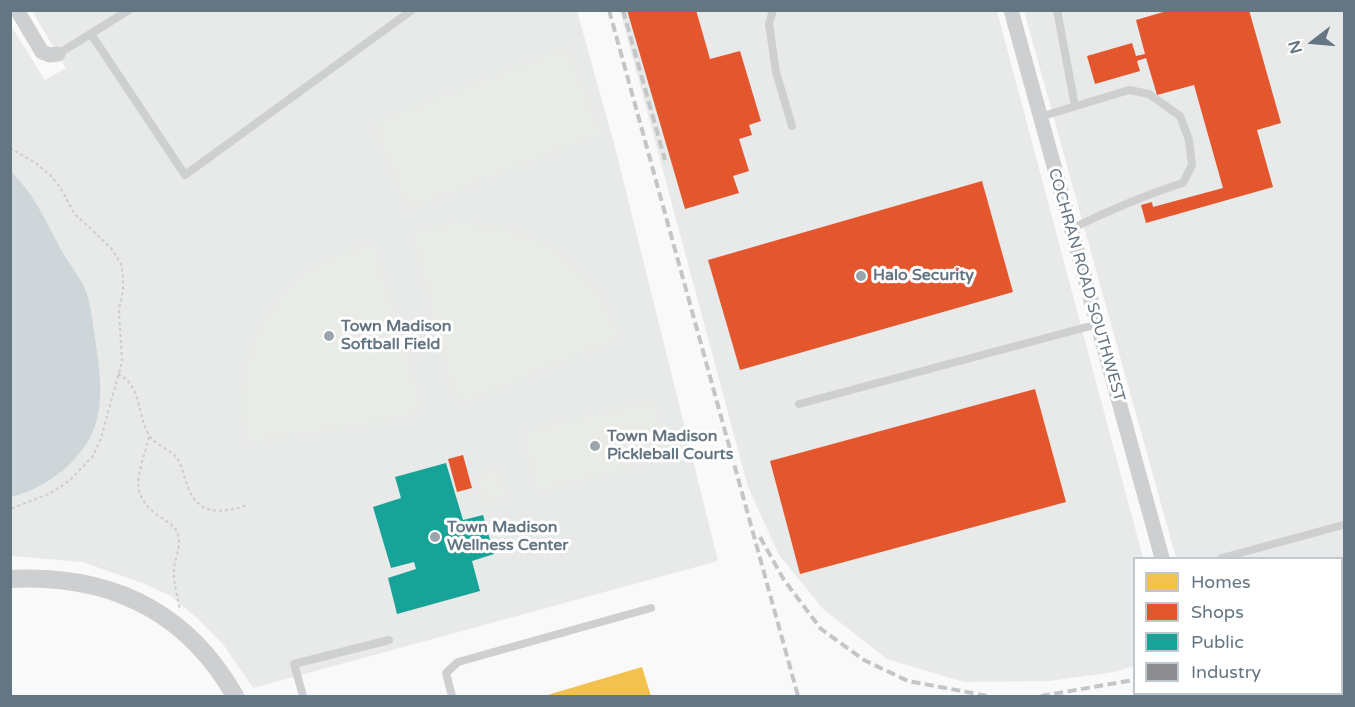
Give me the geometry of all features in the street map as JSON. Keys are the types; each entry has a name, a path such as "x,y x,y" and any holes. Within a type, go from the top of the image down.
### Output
{"street":[{"path":"17,10 42,52 50,55 58,54"},
{"name":"COCHRAN ROAD SOUTHWEST","path":"1011,10 1162,557"},
{"path":"10,579 51,578 88,584 116,592 147,605 178,626 201,647 223,675 235,696"}],"lane":[{"path":"58,54 129,10"},
{"path":"91,34 185,175 412,10"},
{"path":"773,10 769,24 776,72 792,126"},
{"path":"1057,10 1075,106"},
{"path":"1040,117 1129,90 1149,94 1180,116 1189,140 1192,165 1183,183 1118,206 1071,229"},
{"path":"800,404 1098,324"},
{"path":"1226,557 1343,525"},
{"path":"452,696 446,673 458,662 651,608"},
{"path":"303,696 294,664 389,640"}],"path":[{"path":"10,148 37,164 51,176 60,187 74,213 111,248 121,264 123,291 119,309 123,350 101,438 93,456 69,481 51,493 10,509"},
{"path":"118,374 128,381 135,392 149,436 138,482 139,493 148,509 174,526 178,532 174,578 180,609"},
{"path":"149,436 177,458 189,491 195,501 204,508 215,512 248,505"}],"shaded area":[{"path":"32,11 577,11 615,147 718,561 253,688 223,644 171,596 140,582 82,562 11,556 10,24 45,80 66,68"},
{"path":"620,11 997,11 1143,557 1133,557 1133,666 1114,672 1049,681 964,682 887,659 823,609 779,555 748,487"},
{"path":"1024,11 1344,11 1344,696 1214,695 1343,695 1343,557 1176,557"},
{"path":"568,47 602,134 407,210 373,123"},
{"path":"11,172 37,206 86,291 97,353 100,393 95,425 80,453 56,476 26,492 11,497"},
{"name":"Town Madison Softball Field","path":"460,223 481,224 520,233 555,251 586,277 599,293 621,338 464,403 452,394 412,233"},
{"name":"Town Madison Softball Field","path":"374,243 421,404 412,417 248,443 242,411 243,388 253,344 263,323 289,287 306,272 332,257"},
{"name":"Town Madison Pickleball Courts","path":"654,400 668,459 537,491 523,432"},
{"path":"499,470 506,497 483,503 476,476"}],"building: Homes":[{"path":"642,667 651,696 544,696"}],"building: Shops":[{"path":"627,10 696,10 710,59 740,51 761,121 749,125 752,135 739,139 749,171 733,176 739,193 685,209"},
{"path":"1170,10 1249,10 1281,123 1257,130 1273,187 1146,223 1141,205 1152,202 1153,207 1223,188 1194,85 1157,95 1146,58 1137,61 1140,71 1095,84 1087,56 1132,43 1136,56 1145,54 1136,20"},
{"name":"Halo Security","path":"982,181 1013,292 740,370 708,260"},
{"path":"1035,389 1066,502 800,574 770,461"},
{"path":"463,455 472,488 457,492 448,459"}],"building: Public":[{"name":"Town Madison Wellness Center","path":"446,463 463,520 483,515 494,554 472,561 480,591 397,614 388,578 416,569 414,562 391,568 373,507 401,498 395,477"}],"building: Industry":[{"path":"1343,670 1344,696 1276,695 1343,695"}],"railway":[{"path":"609,10 798,696"},
{"path":"623,10 665,160"},
{"path":"760,537 784,580 821,629 864,660 908,681 988,696"},
{"path":"1041,696 1133,680"}],"place":[{"name":"Halo Security","path":"861,276"},
{"name":"Town Madison Softball Field","path":"329,336"},
{"name":"Town Madison Pickleball Courts","path":"595,446"},
{"name":"Town Madison Wellness Center","path":"435,537"}]}
